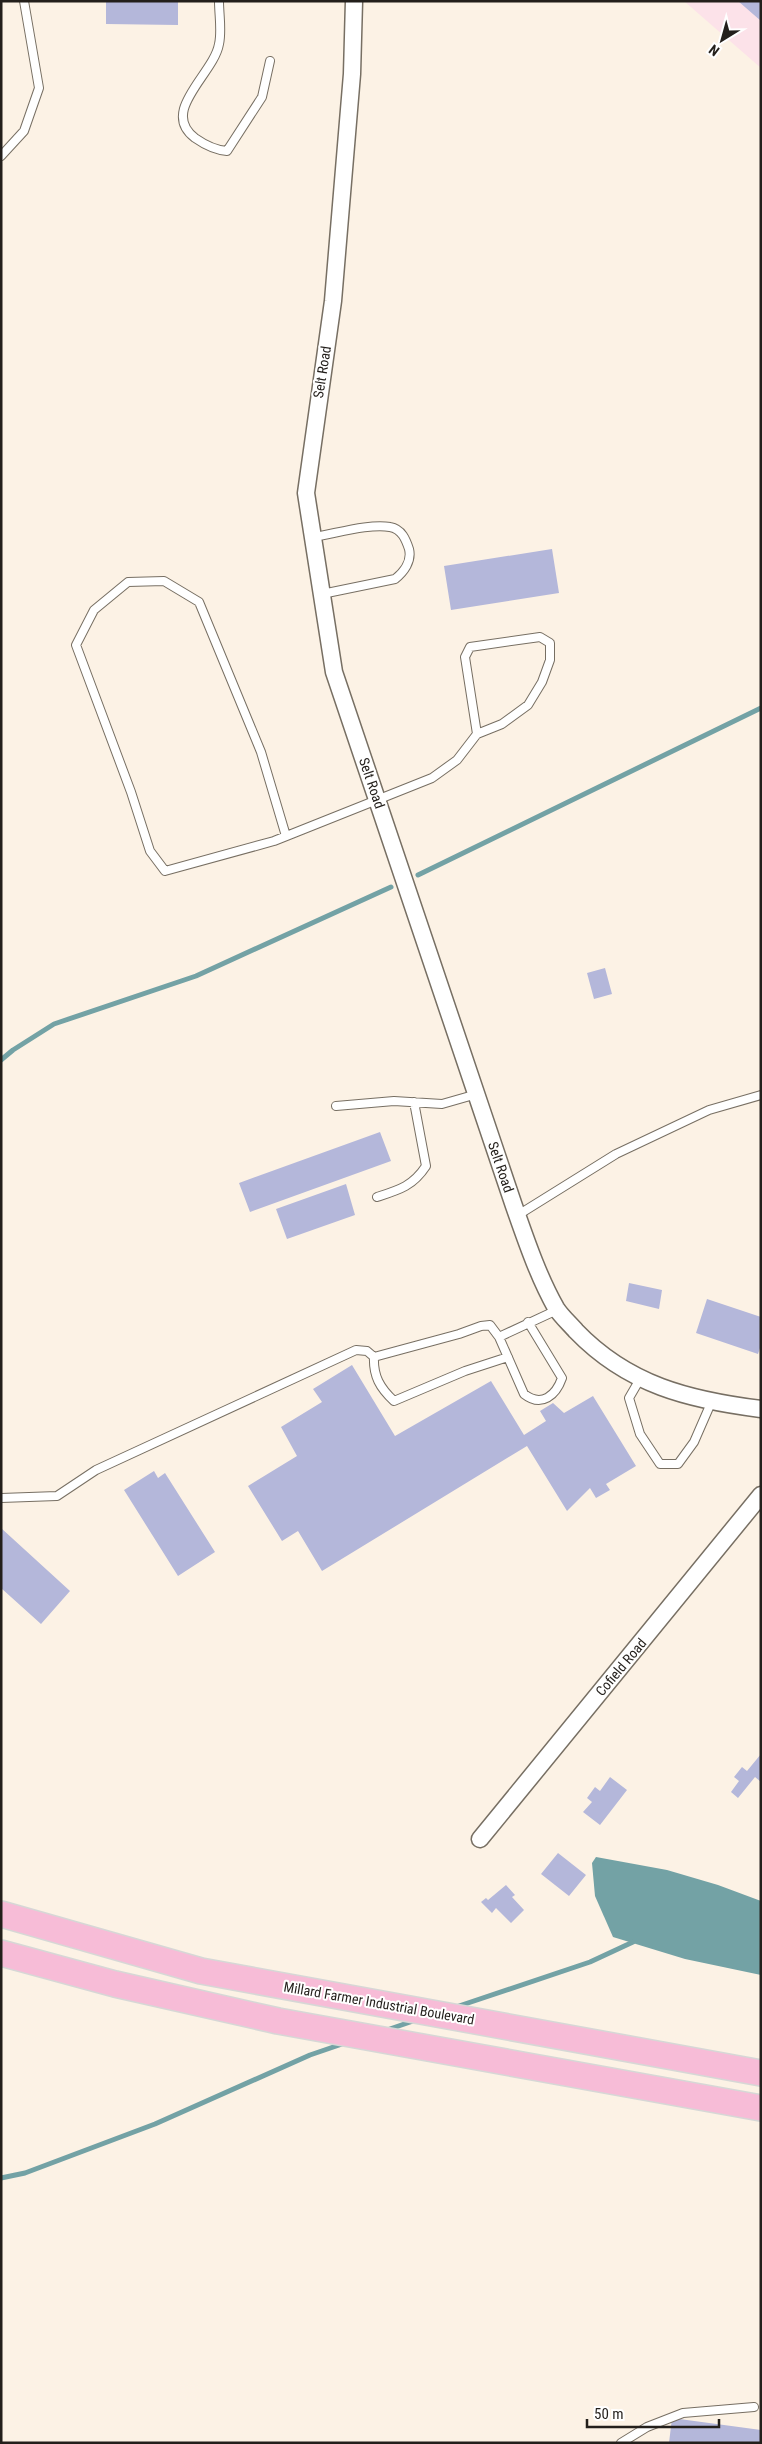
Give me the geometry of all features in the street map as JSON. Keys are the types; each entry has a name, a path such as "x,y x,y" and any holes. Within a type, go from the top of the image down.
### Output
{"main road":[{"name":"Millard Farmer Industrial Boulevard","path":"1,1914 201,1970 761,2074"},
{"path":"1,1952 115,1984 278,2021 761,2108"}],"street":[{"name":"Selt Road","path":"354,1 352,74 333,301 306,493 334,672 518,1216 536,1265 557,1310 593,1348 647,1383 711,1403 761,1409"},
{"name":"Cofield Road","path":"480,1839 761,1495"}],"lane":[{"path":"1,156 24,131 40,88 24,1"},
{"path":"220,1 219,45 195,90 183,106 182,120 189,134 216,150 227,152 262,98 270,61"},
{"path":"313,537 368,528 391,527 406,537 410,553 405,571 395,578 322,594"},
{"path":"286,836 261,752 199,602 164,582 128,582 94,610 76,645 131,792 150,851 165,871 286,836 432,778 457,760 477,734 502,724 528,704 542,682 550,660 550,643 540,637 470,647 465,657 477,734"},
{"path":"336,1106 351,1103 414,1102 442,1104 477,1094"},
{"path":"518,1216 616,1154 710,1110 760,1097"},
{"path":"377,1197 401,1189 418,1179 426,1166 414,1102"},
{"path":"499,1337 557,1310"},
{"path":"374,1357 490,1325 499,1337 524,1394 541,1401 552,1396 558,1390 562,1378 528,1322"},
{"path":"1,1498 57,1496 96,1470 334,1359 356,1350 367,1351 374,1357"},
{"path":"374,1357 373,1369 382,1390 394,1401 465,1371 508,1356"},
{"path":"640,1378 630,1398 640,1434 660,1464 678,1464 694,1442 711,1403"},
{"path":"622,2443 647,2427 683,2413 754,2407"}],"shaded area":[{"path":"684,1 761,1 761,68"}],"water":[{"path":"596,1857 667,1870 718,1885 761,1901 761,1975 685,1959 613,1937 595,1896 592,1863"}],"building":[{"path":"106,1 178,1 178,25 106,24"},
{"path":"738,1 761,1 761,21"},
{"path":"552,549 559,593 451,610 444,566"},
{"path":"605,968 612,994 594,999 587,973"},
{"path":"380,1132 391,1161 250,1212 239,1183"},
{"path":"346,1184 355,1215 287,1239 276,1209"},
{"path":"629,1283 662,1290 659,1309 626,1301"},
{"path":"707,1299 761,1317 761,1345 758,1354 696,1333"},
{"path":"352,1365 395,1436 491,1381 524,1435 546,1421 540,1411 553,1403 564,1413 593,1396 636,1466 606,1484 610,1490 596,1498 590,1488 567,1511 527,1446 322,1571 298,1531 282,1541 248,1486 297,1456 281,1427 322,1402 313,1389"},
{"path":"154,1471 158,1478 165,1473 215,1552 178,1576 124,1490"},
{"path":"1,1528 70,1591 41,1624 1,1588"},
{"path":"761,1754 761,1782 755,1777 738,1798 731,1792 739,1781 734,1777 742,1767 747,1771"},
{"path":"610,1777 627,1790 600,1825 583,1812 592,1802 587,1798 595,1787 600,1791"},
{"path":"558,1853 586,1875 569,1896 541,1874"},
{"path":"506,1885 515,1895 512,1897 524,1910 511,1923 496,1908 492,1913 481,1902 486,1898 488,1900"},
{"path":"672,2418 761,2430 761,2443 669,2443"}],"waterway":[{"path":"418,875 761,708"},
{"path":"1,1060 13,1050 54,1024 196,976 391,887"},
{"path":"453,2008 590,1962 633,1942"},
{"path":"384,2031 416,2020"},
{"path":"1,2178 25,2173 155,2124 310,2055 345,2043"}]}
